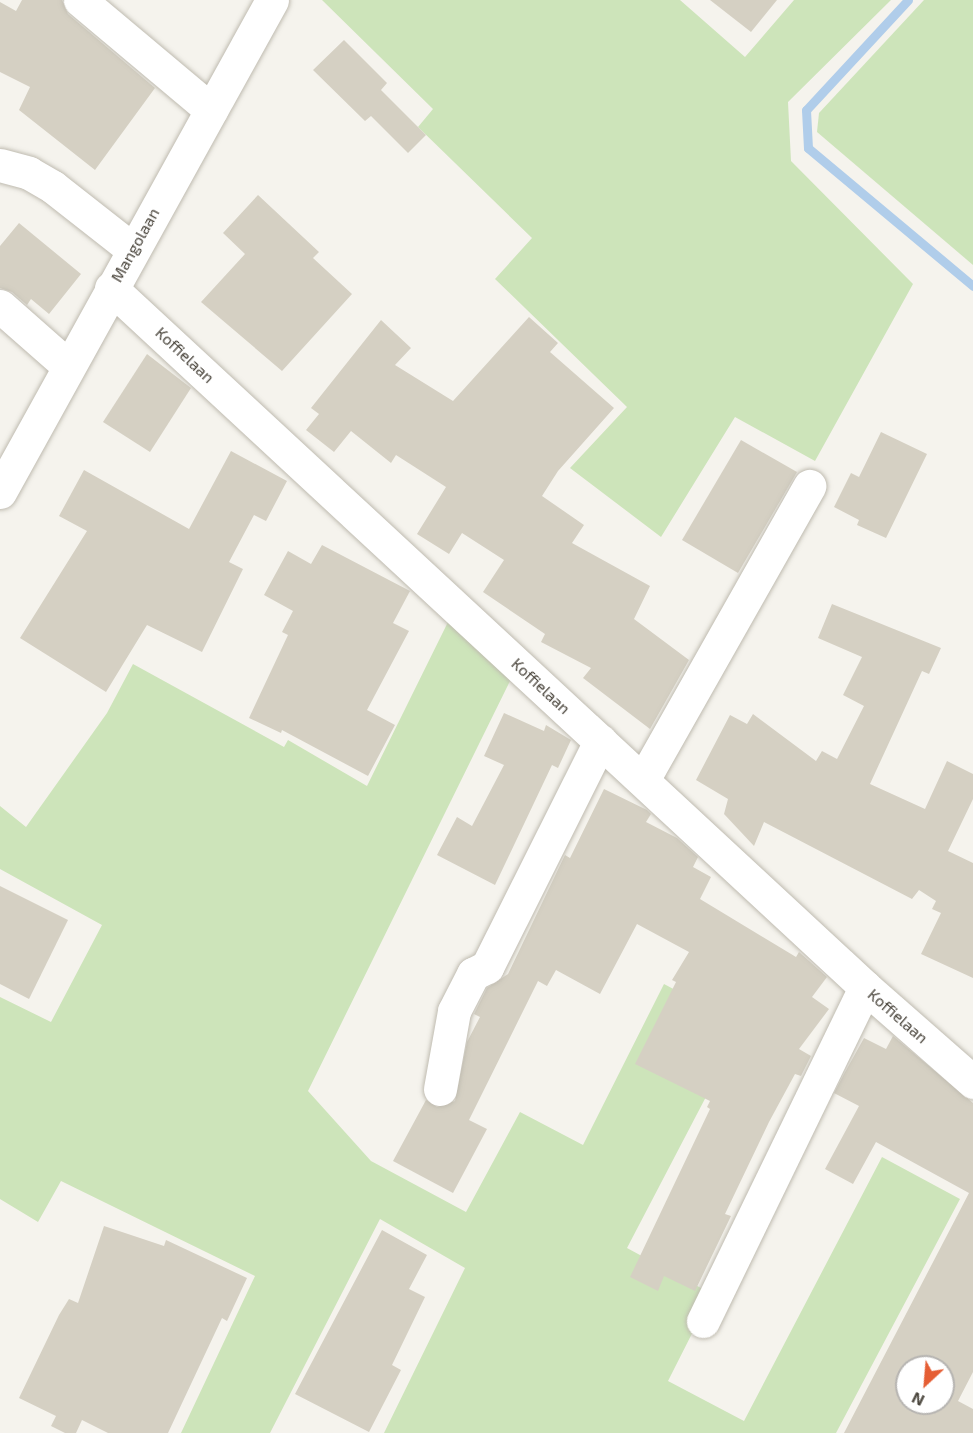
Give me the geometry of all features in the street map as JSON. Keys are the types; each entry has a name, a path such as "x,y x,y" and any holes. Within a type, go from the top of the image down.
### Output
{"street":[{"path":"80,0 210,110"},
{"name":"Mangolaan","path":"0,492 132,249 272,0"},
{"path":"0,165 29,173 53,186 132,249"},
{"name":"Koffielaan","path":"111,288 865,987 973,1082"},
{"path":"0,306 68,366"},
{"path":"643,780 809,486"},
{"path":"440,1089 454,1011 473,975 487,967 600,741"},
{"path":"703,1321 865,987"}],"green space":[{"path":"322,0 680,0 745,57 794,0 891,0 788,102 791,161 913,284 815,461 735,417 661,537 570,468 627,407 495,279 532,238 418,127 433,109"},
{"path":"924,0 973,0 973,265 817,132 819,113"},
{"path":"448,622 512,677 308,1091 371,1161 466,1212 520,1112 583,1145 664,984 743,1026 627,1248 712,1294 668,1381 744,1421 882,1157 960,1199 836,1433 384,1433 465,1268 380,1219 270,1433 181,1433 255,1276 61,1181 38,1222 0,1199 0,997 51,1022 102,925 0,869 0,806 26,827 107,713 133,664 284,747 288,740 367,786"}],"building":[{"path":"22,0 62,0 68,14 155,88 95,170 19,110 30,87 0,72 0,2 16,11"},
{"path":"710,0 777,0 751,32"},
{"path":"344,40 387,83 381,90 426,135 408,153 371,116 365,121 313,70"},
{"path":"258,195 319,252 313,258 352,294 282,371 201,302 245,254 223,233"},
{"path":"19,223 81,274 49,314 31,299 27,305 12,292 0,288 0,246"},
{"path":"529,317 558,343 550,352 614,408 558,471 542,496 584,525 572,543 650,586 634,619 689,660 650,729 583,678 591,668 541,642 545,634 483,592 504,560 462,533 449,554 417,534 446,487 396,455 391,463 351,431 334,452 306,430 319,414 311,408 381,320 411,348 395,365 453,401"},
{"path":"147,354 191,388 150,452 103,422"},
{"path":"881,432 927,454 886,538 857,525 859,520 834,507 851,473 859,477"},
{"path":"741,440 797,472 738,573 682,540"},
{"path":"231,451 287,481 266,521 254,515 229,562 243,569 202,652 147,625 106,692 20,638 87,531 59,516 84,470 189,529"},
{"path":"322,545 410,591 393,623 409,631 367,710 395,725 368,776 282,730 281,733 249,718 288,635 282,632 293,611 264,595 288,551 311,564"},
{"path":"832,604 941,648 929,674 922,671 870,784 925,809 947,761 973,774 973,799 948,851 973,863 973,978 921,954 941,913 932,909 936,901 919,890 912,899 764,822 754,846 724,814 728,799 696,780 730,715 747,724 753,714 816,761 822,751 837,759 864,706 843,695 862,657 818,638"},
{"path":"504,713 544,731 546,725 571,740 558,768 552,765 495,885 437,855 457,817 472,826 504,765 484,756"},
{"path":"604,789 647,810 651,814 646,822 677,838 698,857 693,867 711,877 700,899 796,957 799,952 827,977 812,997 829,1009 799,1049 811,1056 801,1076 795,1074 769,1122 725,1214 731,1216 695,1291 664,1276 658,1291 630,1277 710,1109 707,1107 710,1101 635,1064 676,982 672,980 689,952 637,924 600,994 556,970 547,986 538,981 469,1120 487,1129 453,1193 393,1161 426,1100 437,1107 455,1101 467,1042 480,1017 474,1014 487,988 508,974 565,855 570,858"},
{"path":"0,886 68,920 29,999 0,984"},
{"path":"893,1036 973,1103 973,1372 958,1401 973,1409 973,1433 844,1433 969,1193 876,1142 853,1184 825,1169 859,1106 834,1093 864,1038 886,1049"},
{"path":"104,1226 164,1246 166,1240 247,1278 227,1321 222,1318 168,1433 108,1433 82,1420 76,1433 65,1433 51,1426 56,1416 19,1398 59,1315 69,1299 78,1303"},
{"path":"382,1230 427,1255 409,1289 425,1297 392,1365 401,1370 369,1432 295,1394"}],"waterway":[{"path":"908,0 806,110 808,148 973,286"}]}
